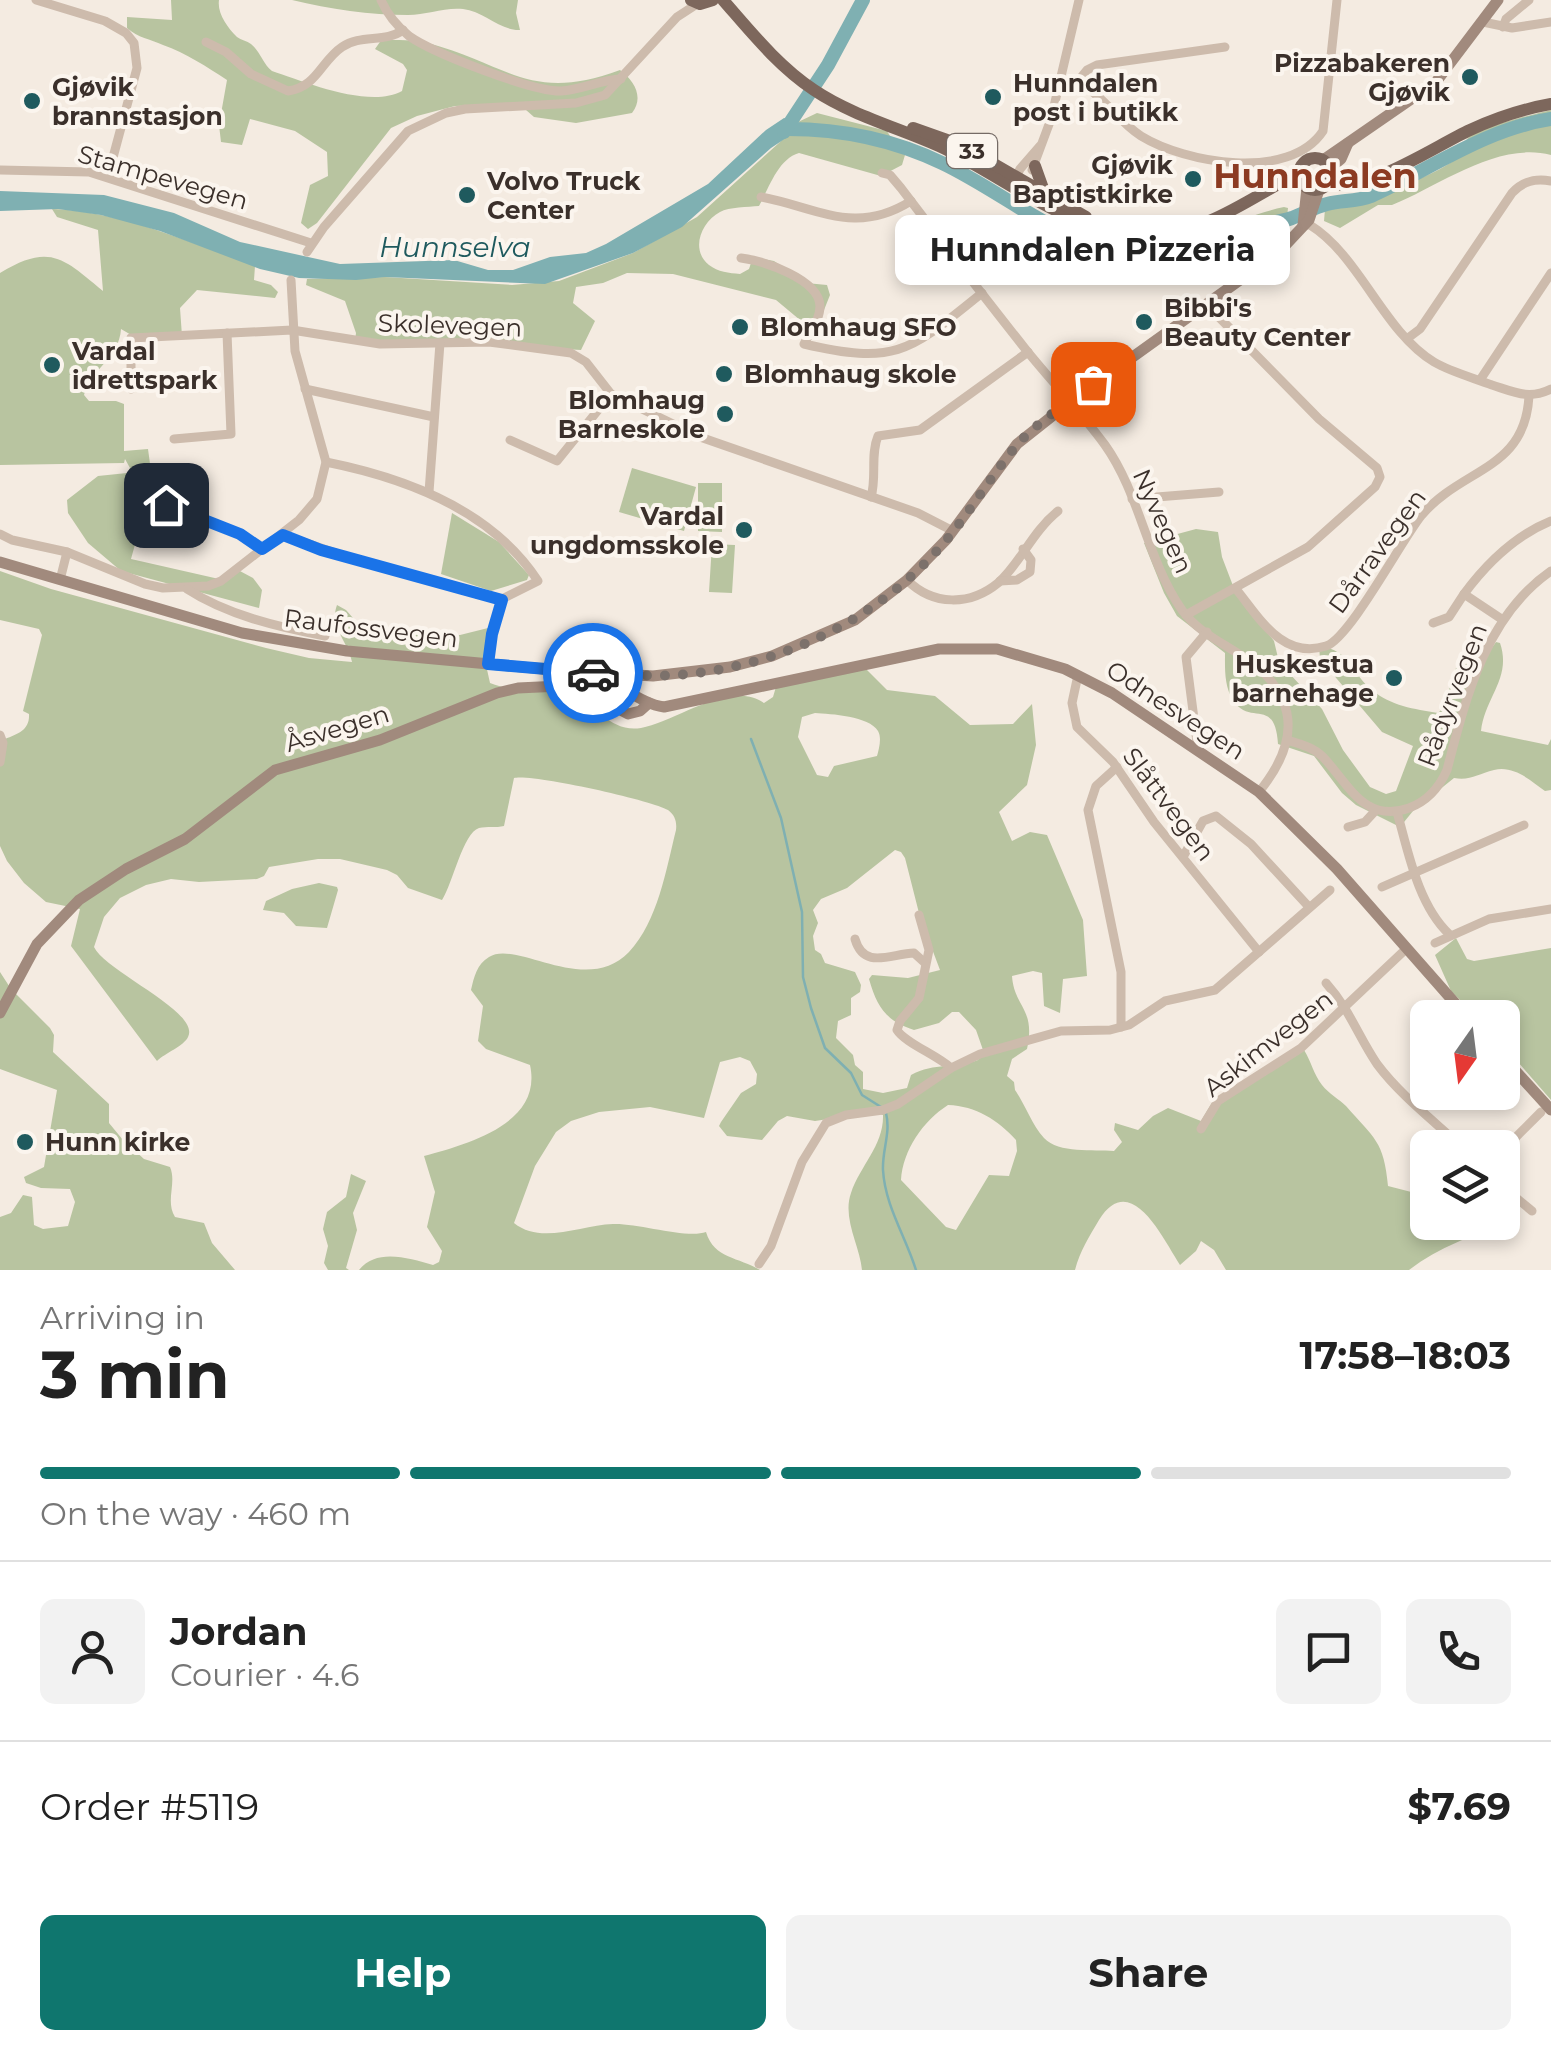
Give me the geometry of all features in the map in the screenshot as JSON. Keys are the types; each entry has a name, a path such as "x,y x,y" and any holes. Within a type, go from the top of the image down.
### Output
{"main road":[{"path":"1304,225 1317,178 1348,143 1436,82 1498,0"},
{"name":"33","path":"703,1 735,16 794,74 825,96 1017,181 1115,230"},
{"path":"1317,178 1340,187 1372,179 1472,129 1551,104"},
{"path":"1035,166 1045,194"},
{"name":"33","path":"1017,181 1072,219 1147,234 1183,230 1214,220 1274,188 1317,178"},
{"name":"Raufossvegen","path":"0,562 242,634 347,651 647,676 730,667 772,656 855,620 907,580 953,531 1018,444 1070,402 1279,252 1304,225"},
{"name":"Odnesvegen","path":"644,700 670,706 939,649 997,649 1033,657 1112,693 1259,792 1337,869 1452,1000"},
{"path":"585,672 616,683 644,700 647,676"},
{"name":"Åsvegen","path":"0,1013 37,944 79,900 126,869 185,839 275,770 380,740 518,688 581,689 628,714 640,711 644,700"},
{"path":"1520,1078 1546,1111"}],"street":[{"path":"36,0 104,21 126,33 134,44 137,68 108,176"},
{"path":"1017,181 1035,166 1049,126 1079,0"},
{"path":"1060,79 1079,80 1123,122 1158,144 1190,156 1269,163 1320,136 1336,0"},
{"path":"1503,26 1529,0"},
{"path":"382,3 403,30 434,49 536,88 561,91 621,79 677,18 703,1"},
{"path":"1482,22 1503,26 1551,22"},
{"path":"206,42 226,52 251,74 288,91 300,90 310,83 340,48 357,40 394,36 403,30"},
{"path":"1079,80 1097,65 1225,48"},
{"name":"Stampevegen","path":"0,170 73,169 108,176 309,248 408,130 465,109 589,102 605,95 621,79"},
{"path":"1017,181 1042,144"},
{"name":"Nyvegen","path":"882,173 890,176 1106,446 1165,578 1186,615 1241,653 1271,682 1284,702 1288,740"},
{"path":"1408,338 1428,319 1520,184 1551,181"},
{"path":"762,197 856,220 895,211 910,201"},
{"path":"1304,225 1320,231 1334,244 1386,315 1433,362 1529,396 1551,388"},
{"path":"742,258 780,267 817,296 818,318 804,344 857,354 891,353 917,344 982,293"},
{"path":"1480,380 1551,274"},
{"path":"0,534 89,558 133,580 163,588 220,582 283,535 316,499 326,462 292,330 291,280"},
{"path":"1186,615 1308,547 1374,488 1379,472 1319,419 1206,304"},
{"name":"Skolevegen","path":"131,389 131,338 292,330 380,344 489,342 571,353 586,362 611,394 700,438 918,513 953,531"},
{"path":"174,439 231,434 227,333"},
{"path":"429,492 440,343"},
{"path":"871,497 875,482 874,444 878,436 920,430 1028,352"},
{"path":"305,390 434,417"},
{"path":"510,440 557,460 611,394"},
{"name":"Dårravegen","path":"1236,589 1282,643 1310,648 1332,643 1349,625 1424,513 1442,494 1498,461 1514,446 1523,429 1529,396"},
{"path":"283,535 321,550 502,600 538,580 508,545 442,497 326,462"},
{"path":"1132,499 1219,492"},
{"path":"166,505 240,534 262,549"},
{"path":"907,580 924,594 950,600 972,598 1000,581 1043,523 1058,511"},
{"path":"1433,623 1449,617 1478,574 1514,541 1551,521"},
{"path":"1000,581 1017,580 1030,572 1031,560 1023,550"},
{"path":"60,580 67,552"},
{"name":"Rådyrvegen","path":"1396,812 1424,801 1439,786 1482,659 1502,620 1527,590 1551,571"},
{"path":"184,587 229,610 325,636"},
{"path":"1464,594 1502,620"},
{"path":"488,664 502,600"},
{"path":"1197,742 1186,657 1207,632"},
{"name":"Slåttvegen","path":"1078,675 1072,703 1077,727 1117,767 1154,822 1259,952"},
{"path":"0,735 0,762"},
{"path":"1259,792 1272,775 1288,740 1315,750 1350,793 1376,810 1396,812 1414,872 1436,919 1449,934"},
{"path":"1117,767 1096,786 1088,810 1121,972 1121,1027"},
{"path":"1348,827 1364,822 1376,810"},
{"path":"1183,858 1203,821 1216,816 1252,844 1309,907"},
{"path":"1382,887 1524,825"},
{"path":"759,1264 771,1246 802,1162 826,1123 898,1104 951,1068 980,1054 1061,1031 1110,1030 1165,1001 1215,990 1330,890"},
{"path":"1435,943 1489,919 1551,909"},
{"path":"919,914 930,950 920,998 896,1030 900,1037 923,1047 951,1068"},
{"path":"855,938 864,956 873,960 914,952 925,965"},
{"name":"Askimvegen","path":"1201,1129 1218,1101 1290,1056 1406,948"},
{"path":"1326,984 1346,1006 1374,1059 1391,1081 1443,1130"},
{"path":"1520,1135 1546,1111"},
{"path":"1520,1201 1532,1211"}],"green space":[{"path":"171,0 219,0 221,15 230,29 254,47 272,71 337,92 373,97 402,91 407,70 375,49 382,39 428,43 541,82 564,83 620,70 634,84 636,107 632,113 576,123 488,105 455,106 417,116 391,128 317,223 308,229 301,223 310,185 328,176 327,152 295,131 250,119 242,145 221,142 219,125 227,80 188,56 127,28 127,17 172,20"},
{"path":"292,0 518,0 520,30 463,9 394,15"},
{"path":"1551,110 1551,155 1531,152 1489,160 1392,205 1378,205 1340,228 1324,221 1325,209 1394,189 1446,165 1459,156 1467,139 1475,133"},
{"path":"817,113 887,131 890,146 905,155 902,165 881,176 799,153 785,161 759,206 720,212 703,229 699,244 703,259 720,271 740,274 749,269 753,257 774,261 806,283 827,285 830,295 816,330 776,300 673,274 627,273 603,283 576,287 573,303 595,321 581,350 355,341 345,301 306,285 307,279 385,277 512,285 559,281 633,253 697,217 798,122"},
{"path":"1288,208 1281,236 1185,267 1123,270 1084,257 1088,274 1070,279 1010,249 1032,226 1055,226 1143,246 1189,238"},
{"path":"52,209 127,221 248,263 255,266 254,280 271,285 278,292 275,298 197,290 180,308 182,336 133,336 121,329 115,348 84,395 89,401 124,404 124,451 148,449 151,471 155,472 131,559 219,579 238,570 253,578 262,590 259,608 121,571 88,543 68,513 67,500 98,476 127,473 130,468 125,459 124,463 0,465 0,273 32,259 55,258 103,291 98,230 57,217"},
{"path":"632,468 696,487 684,531 619,512"},
{"path":"698,483 722,483 722,532 698,531"},
{"path":"452,513 499,542 529,575 527,580 491,591 441,574"},
{"path":"1196,529 1218,532 1222,557 1235,591 1274,641 1279,662 1322,709 1343,750 1370,787 1386,794 1396,791 1413,746 1382,732 1320,659 1319,646 1338,652 1372,690 1387,700 1438,713 1456,668 1465,664 1479,666 1496,642 1500,643 1503,667 1481,731 1548,745 1551,739 1551,790 1545,791 1522,775 1501,769 1465,779 1454,778 1413,811 1400,827 1356,805 1314,756 1278,744 1276,729 1267,716 1240,708 1228,689 1225,653 1177,616 1144,543"},
{"path":"712,544 735,545 732,593 709,592"},
{"path":"0,571 51,589 309,658 352,662 335,620 337,605 360,626 374,629 460,635 488,628 484,656 490,683 573,697 622,727 641,728 736,696 764,703 773,697 778,680 863,666 887,690 935,696 970,725 1013,724 1032,704 1036,745 1027,785 999,812 1012,841 1030,832 1047,835 1083,920 1087,976 1063,979 1060,1013 1044,1006 1042,973 1012,976 1027,1016 1029,1035 1027,1049 1012,1059 1007,1076 1044,1138 1067,1149 1114,1151 1122,1142 1114,1130 1115,1123 1138,1130 1168,1108 1201,1121 1213,1101 1304,1050 1322,1085 1376,1141 1384,1159 1388,1186 1410,1192 1410,1240 1463,1240 1409,1270 1226,1270 1214,1250 1201,1241 1180,1265 1145,1214 1123,1202 1111,1206 1099,1220 1075,1270 862,1270 849,1203 880,1136 883,1115 875,1112 815,1121 787,1116 762,1140 727,1136 719,1126 721,1122 741,1093 756,1084 757,1074 750,1061 740,1057 720,1062 704,1118 650,1107 599,1112 571,1121 556,1132 535,1166 514,1223 536,1233 613,1224 687,1234 706,1232 715,1248 760,1270 359,1270 384,1257 433,1265 439,1262 442,1251 427,1227 435,1192 424,1156 498,1128 514,1117 525,1102 531,1085 530,1065 486,1049 478,1041 483,1006 471,990 479,967 489,957 501,953 573,969 593,969 612,964 629,952 647,925 660,894 676,830 674,816 668,810 616,794 542,779 514,778 504,826 482,827 473,832 442,900 408,888 387,870 340,859 269,867 257,879 171,879 146,885 120,898 104,917 94,947 116,968 167,1004 188,1027 186,1040 157,1061 71,946 80,909 46,902 24,883 0,846 0,750 5,739 28,724 29,714 23,711 42,635 39,629 0,620","holes":["815,713 867,722 878,731 877,756 834,766 828,777 817,775 798,737 802,717","895,850 905,858 920,917 940,970 908,978 872,975 869,979 879,1005 890,1017 914,1030 959,1012 976,1030 983,1050 978,1060 920,1071 911,1075 907,1088 883,1093 863,1089 863,1072 836,1038 838,1021 851,1015 851,998 860,992 861,985 855,972 825,963 815,950 813,936 818,923 813,910 821,899 847,888","948,1105 977,1111 994,1120 1016,1140 1017,1151 1009,1176 989,1175 956,1230 946,1227 901,1180 910,1147 923,1128"]},
{"path":"319,883 338,890 327,928 296,926 284,913 263,910 266,901 292,889"},
{"path":"1456,938 1467,959 1474,961 1551,948 1551,1100 1520,1064 1520,1000 1460,1000 1451,991 1435,955"},
{"path":"0,972 11,989 50,1028 54,1035 53,1052 109,1104 109,1123 123,1140 144,1159 170,1167 175,1217 204,1223 212,1243 235,1270 0,1270 0,1217 11,1213 23,1195 32,1197 34,1225 43,1229 68,1226 75,1202 70,1189 41,1188 26,1183 24,1177 44,1167 57,1090 0,1069"},
{"path":"351,1174 366,1181 353,1213 357,1230 346,1268 349,1270 328,1270 324,1263 328,1246 323,1229 327,1212 346,1197"}],"water":[{"path":"784,118 798,122 802,134 792,134 771,148 682,227 633,253 545,284 385,277 299,278 260,269 160,231 101,215 58,209 0,211 0,191 104,195 174,213 240,242 340,264 454,260 488,270 513,270 550,257 586,253 606,244 708,184"}],"waterway":[{"name":"Hunnselva","path":"784,132 828,65 863,0"},
{"path":"788,129 847,134 905,148 942,163 1074,238 1102,249 1162,257 1323,205 1371,196 1503,131 1551,119"},
{"path":"751,739 781,818 802,912 803,977 825,1048 851,1073 862,1095 881,1107"},
{"path":"886,1113 885,1183 916,1270"}],"way so far":[{"path":"593,673 680,675 730,667 810,642 855,620 917,572 1018,444 1093,384"}],"place":[{"name":"Pizzabakeren Gjøvik","path":"1470,77"},
{"name":"Hunndalen post i butikk","path":"993,97"},
{"name":"Gjøvik brannstasjon","path":"32,101"},
{"name":"Gjøvik Baptistkirke","path":"1193,179"},
{"name":"Volvo Truck Center","path":"467,195"},
{"name":"Bibbi's Beauty Center","path":"1144,322"},
{"name":"Blomhaug SFO","path":"740,327"},
{"name":"Vardal idrettspark","path":"52,365"},
{"name":"Blomhaug skole","path":"724,374"},
{"name":"Hunndalen Pizzeria","path":"1093,384"},
{"name":"Blomhaug Barneskole","path":"725,414"},
{"name":"Vardal ungdomsskole","path":"744,530"},
{"name":"Huskestua barnehage","path":"1394,678"},
{"name":"Hunn kirke","path":"25,1142"}],"district":[{"name":"Hunndalen","path":"1315,175"}],"route":[{"path":"166,505 240,534 262,549 283,535 321,550 502,600 488,664 593,673"}]}
